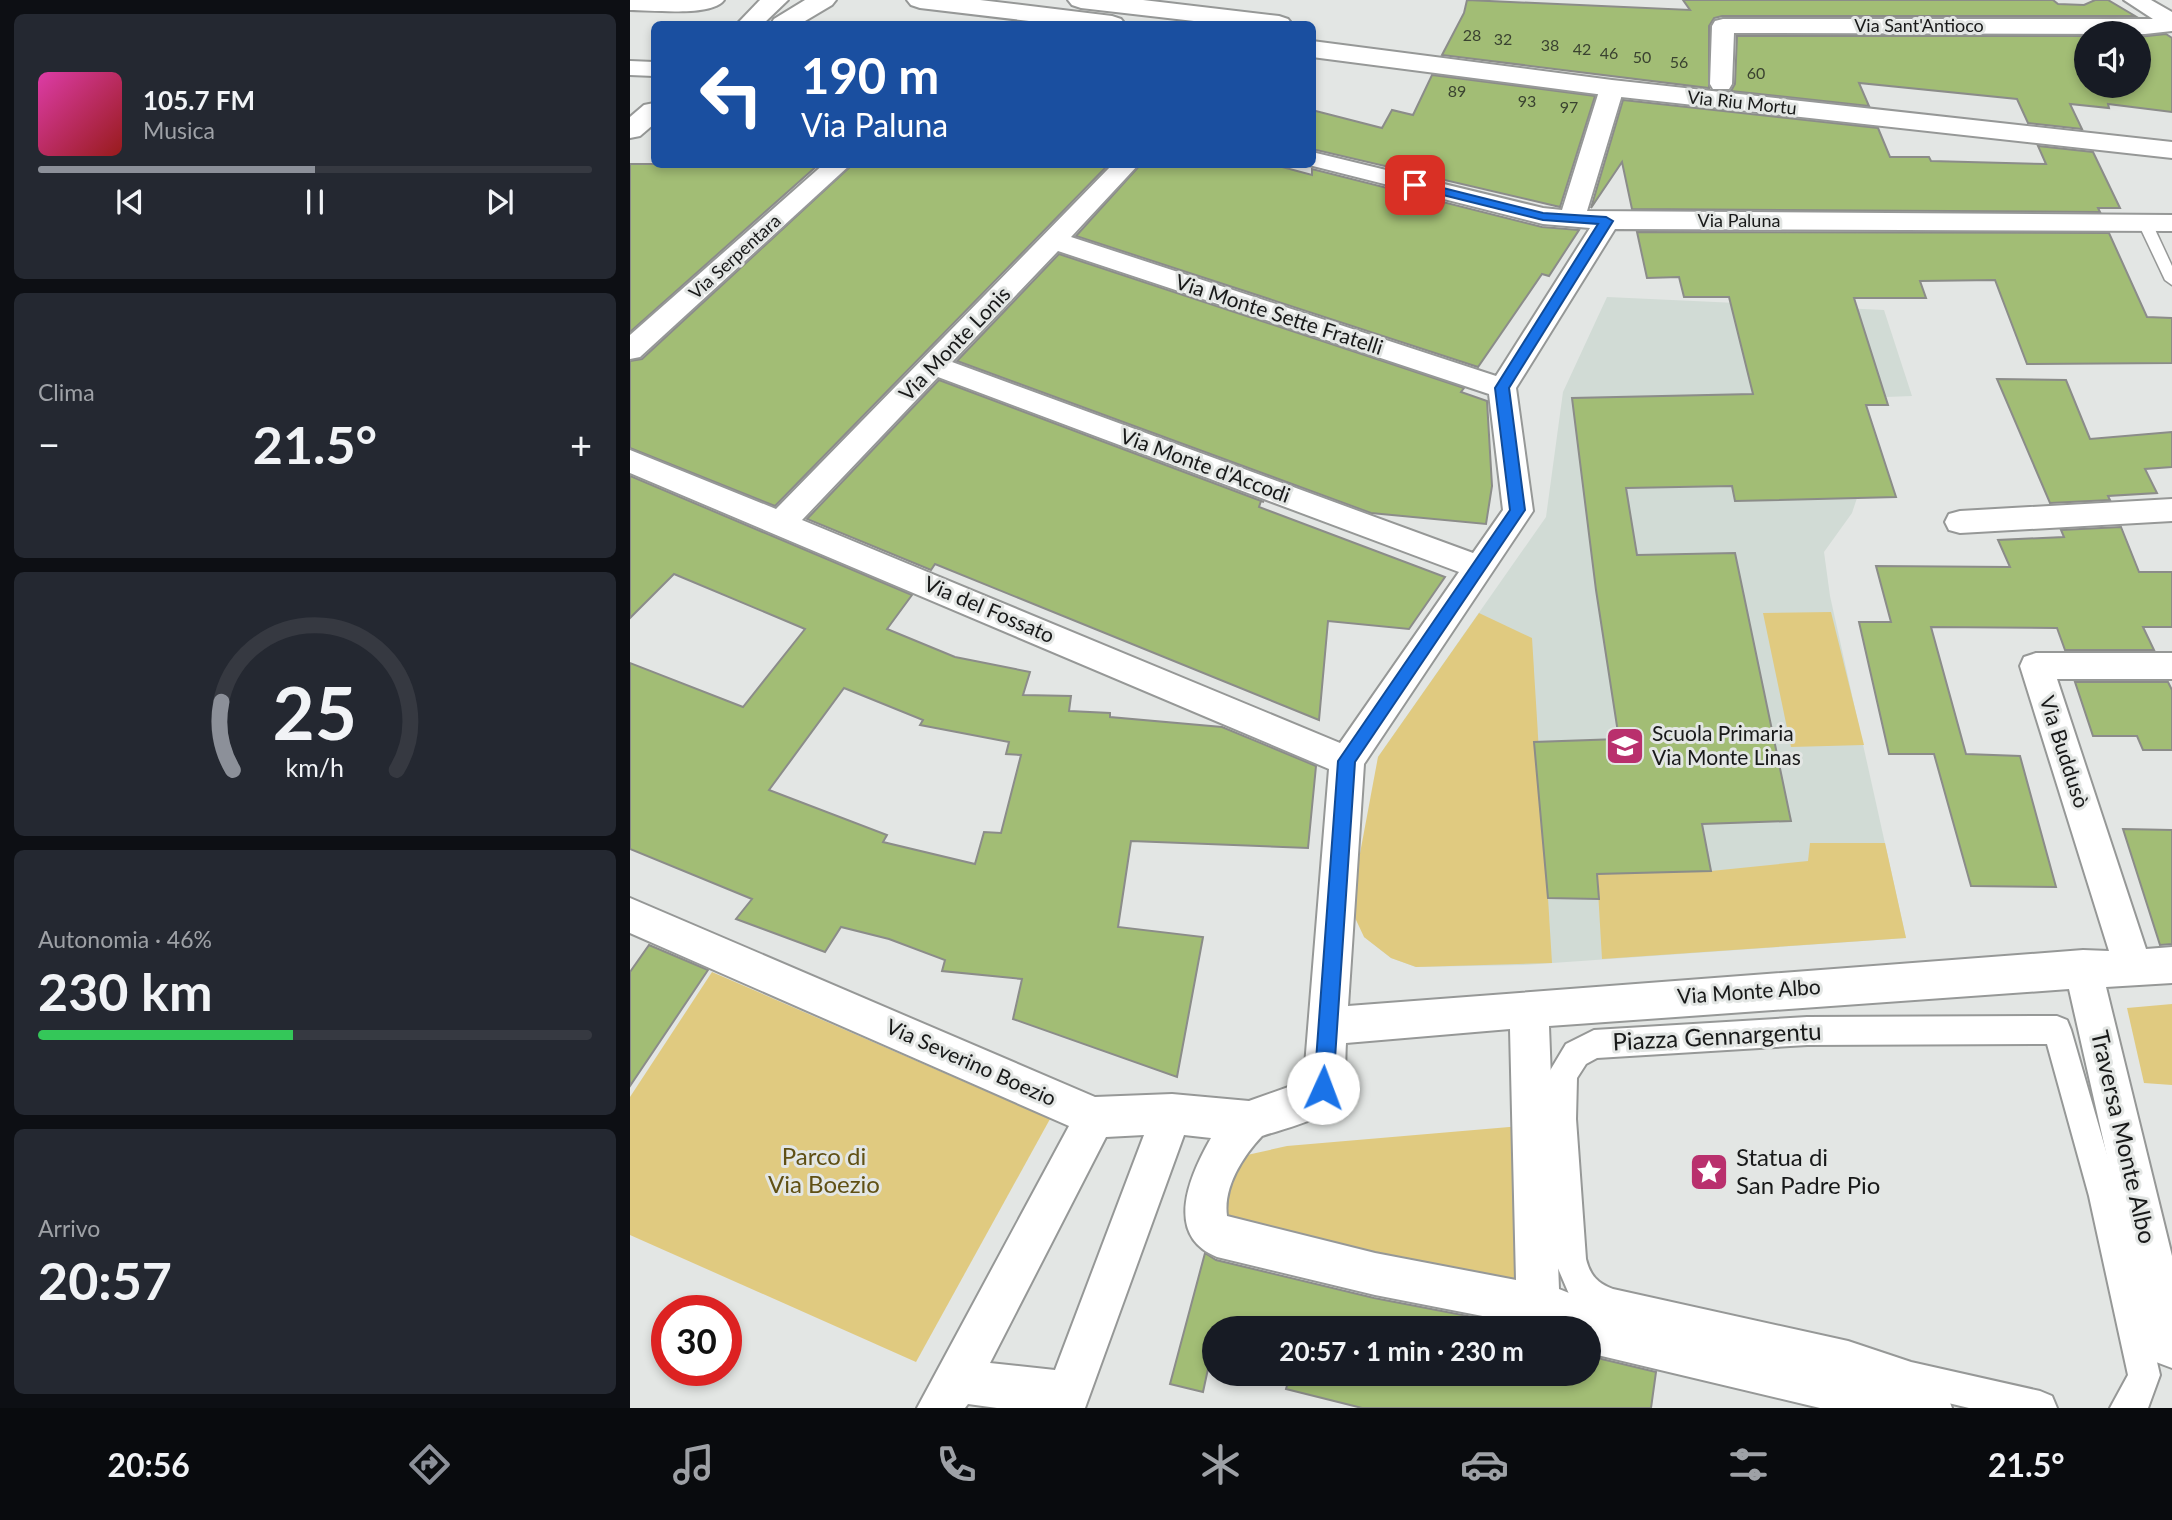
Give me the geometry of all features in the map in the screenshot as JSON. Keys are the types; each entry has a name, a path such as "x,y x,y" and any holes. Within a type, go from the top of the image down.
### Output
{"main road":[{"path":"752,21 775,0"},
{"path":"765,21 789,0"},
{"path":"788,21 823,0"},
{"path":"920,0 1091,21"},
{"path":"1081,0 1254,21"},
{"name":"Via Riu Mortu","path":"1316,30 1721,84 2172,127"},
{"name":"Via Riu Mortu","path":"1316,49 1612,88 2172,150"},
{"path":"630,130 651,113"}],"street":[{"path":"630,5 703,4 713,0"},
{"path":"2135,0 2172,22"},
{"name":"Via Sant'Antioco","path":"1721,84 1723,26 2145,27 2172,22"},
{"path":"630,68 651,69"},
{"path":"1572,219 1612,88"},
{"name":"Via Paluna","path":"1316,160 1543,216 1572,219 2172,223"},
{"name":"Via Serpentara","path":"630,351 835,168"},
{"name":"Via Monte Lonis","path":"781,523 1124,168"},
{"path":"1326,1026 1347,761 1518,510 1502,388 1606,221"},
{"name":"Via Monte Sette Fratelli","path":"1055,242 1502,388"},
{"name":"Via Monte d'Accodi","path":"932,365 1478,567"},
{"name":"Via del Fossato","path":"630,461 1347,761"},
{"path":"1960,522 2172,510"},
{"name":"Via Buddusò","path":"2133,968 2036,666 2172,666"},
{"name":"Via Severino Boezio","path":"630,915 1094,1117 1172,1114 1249,1121 1309,1099 1323,1088 1326,1026"},
{"name":"Via Monte Albo","path":"1326,1026 2083,968 2172,965"},
{"name":"Traversa Monte Albo","path":"2083,968 2172,1346"},
{"path":"1529,1010 1538,1305"},
{"name":"Piazza Gennargentu","path":"2040,1408 1911,1378 1848,1357 1613,1305 1586,1295 1574,1276 1570,1259 1560,1119 1563,1074 1576,1054 1594,1044 1807,1031 2057,1030 2104,1196 2144,1375 2139,1393 2127,1408"},
{"path":"1094,1117 948,1394 1068,1394 1172,1114"},
{"path":"1249,1121 1239,1129 1208,1194 1205,1212 1207,1225 1217,1236 1387,1277 1538,1305 1564,1312 1569,1316"},
{"path":"1601,1334 1839,1390 1930,1408"}],"lane":[{"path":"2145,223 2172,280"}],"shaded area":[{"name":"Scuola Primaria Via Monte Linas","path":"1607,297 1884,310 1912,396 1886,397 1888,405 1853,405 1857,417 1870,417 1896,497 1857,498 1852,513 1824,552 1830,596 1906,938 1523,965 1416,967 1391,958 1364,937 1378,757 1546,517 1563,392"}],"green space":[{"path":"1831,612 1864,745 1791,747 1763,613"},
{"path":"1479,613 1532,638 1552,963 1416,967 1391,958 1364,937 1350,907 1378,757"},
{"path":"1810,843 1885,843 1906,938 1602,959 1597,874 1711,871 1808,861"},
{"name":"Parco di Via Boezio","path":"712,972 1050,1119 916,1362 630,1235 630,1097"},
{"path":"2172,1004 2172,1085 2144,1083 2127,1008"},
{"path":"1521,1126 1523,1289 1230,1221 1223,1210 1231,1168 1247,1155 1287,1146"}],"building":[{"path":"1467,0 1690,10 1683,0 2053,0 2058,4 2084,5 2095,0 2108,0 2135,16 1722,16 1714,18 1709,26 1709,88 1442,55 1464,13"},
{"path":"2166,34 2172,38 2172,112 2108,104 2109,108 2070,104 2082,129 2028,123 2017,99 1859,83 1869,106 1731,91 1735,84 1737,36 2074,36 2074,98 2151,98 2151,36"},
{"path":"1432,75 1595,96 1560,207 1316,150 1316,111 1382,128 1392,110 1413,115"},
{"path":"1623,100 1878,128 1890,157 1929,157 1931,161 2046,164 2038,146 2093,152 2120,208 2098,208 2100,212 1632,209 1622,162 1591,208"},
{"path":"630,164 651,164 651,168 814,168 630,332"},
{"path":"849,168 1105,168 775,506 630,448 630,361 642,359"},
{"path":"1137,168 1286,168 1312,175 1312,169 1542,227 1579,230 1549,276 1542,274 1478,367 1076,236"},
{"path":"1637,232 2109,233 2147,317 2172,318 2172,363 2027,364 1995,280 1920,281 1926,298 1854,298 1888,405 1866,405 1896,497 1735,501 1732,486 1626,488 1637,555 1735,553 1791,821 1702,824 1711,871 1597,874 1599,899 1548,898 1534,742 1619,739 1596,590 1572,398 1753,394 1729,297 1684,297 1679,277 1647,278"},
{"path":"1059,254 1464,388 1461,392 1487,401 1492,486 1486,524 1371,513 957,361"},
{"path":"1997,379 2066,380 2090,439 2172,432 2172,467 2145,469 2157,493 2108,496 2110,500 2050,503"},
{"path":"939,380 1264,502 1261,501 1259,507 1445,577 1409,629 1328,621 1319,720 935,564 931,570 807,519"},
{"path":"630,476 912,595 887,629 955,657 1030,672 1023,695 1071,696 1069,711 1110,713 1110,717 1222,727 1316,766 1308,848 1131,841 1118,927 1203,937 1177,1077 1013,1019 1022,979 942,971 945,960 889,939 841,927 825,952 736,919 752,899 630,849 630,663 743,707 805,629 674,574 630,618","holes":["844,688 923,720 920,725 1009,742 1006,754 1021,755 1001,833 984,832 975,864 883,842 887,835 769,790"]},
{"path":"2121,527 2139,572 2172,572 2172,627 2143,627 2154,650 2065,650 2057,628 1931,627 1966,754 2020,756 2056,887 1971,886 1934,754 1889,754 1859,622 1891,622 1876,566 2010,567 1998,540 2064,537 2061,530"},
{"path":"2075,682 2168,682 2172,690 2172,750 2143,750 2137,736 2093,736"},
{"path":"2123,829 2172,830 2172,944 2160,945"},
{"path":"649,945 708,970 630,1086 630,972"},
{"path":"1205,1253 1216,1260 1374,1298 1468,1316 1202,1316 1203,1392 1170,1384"},
{"path":"1601,1359 1656,1372 1651,1408 1362,1408 1286,1389 1287,1386 1601,1386"}],"place":[{"name":"Scuola Primaria Via Monte Linas","path":"1625,746"},
{"name":"Statua di San Padre Pio","path":"1709,1172"}],"route":[{"path":"1323,1088 1347,761 1518,510 1502,388 1606,221 1543,216 1415,185"}]}
